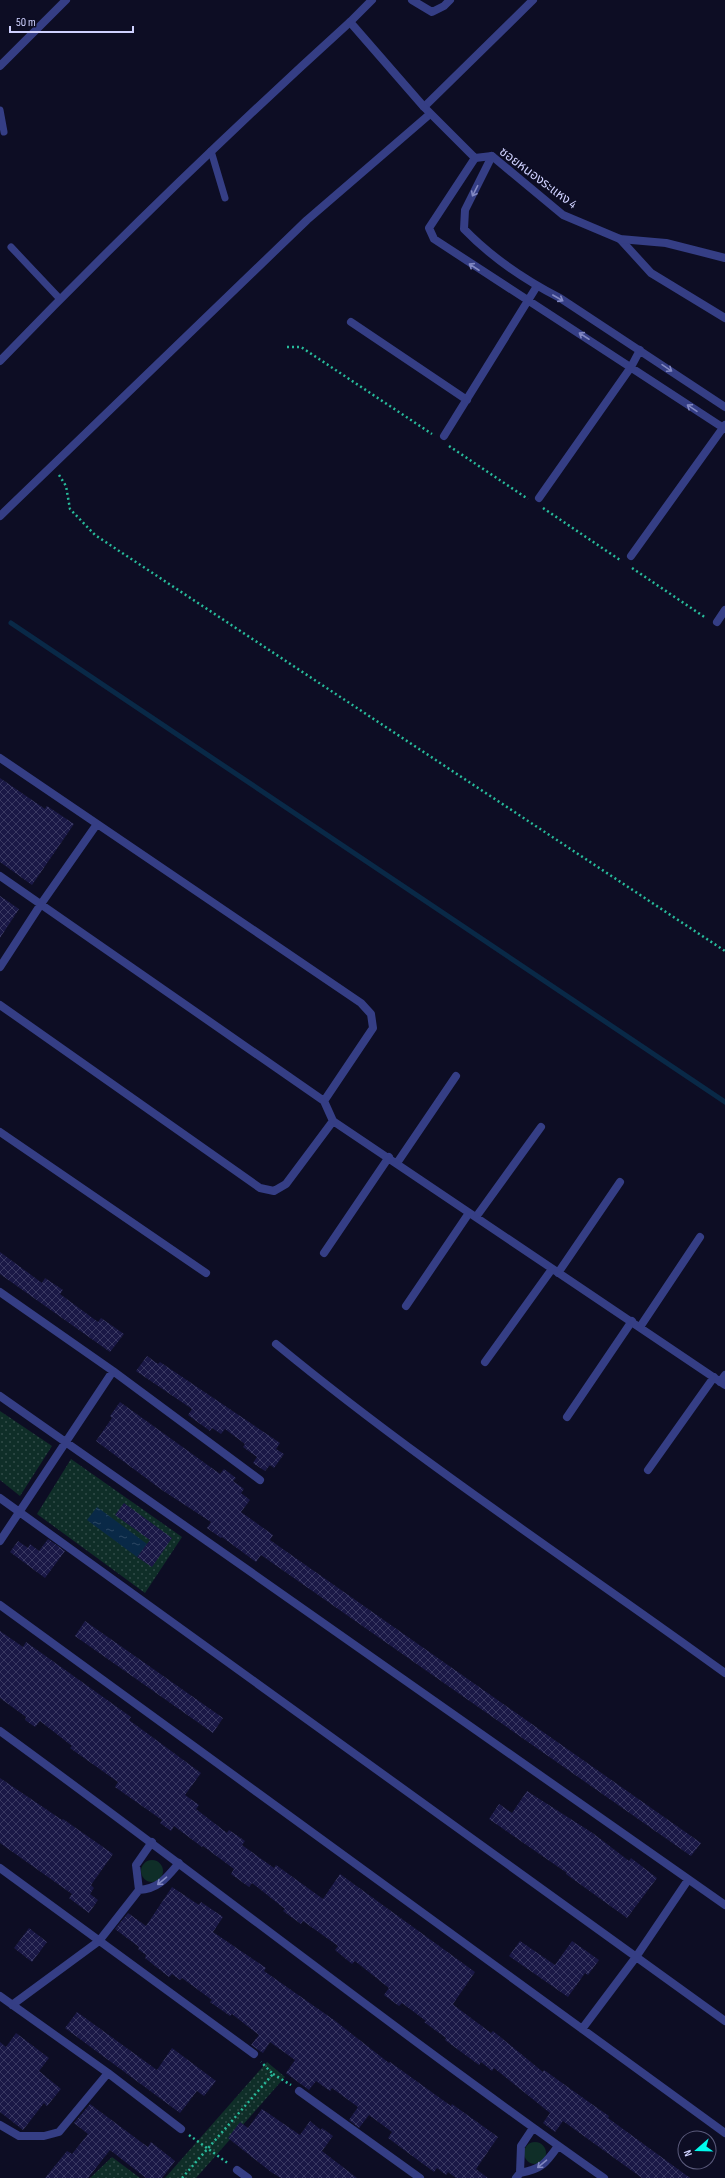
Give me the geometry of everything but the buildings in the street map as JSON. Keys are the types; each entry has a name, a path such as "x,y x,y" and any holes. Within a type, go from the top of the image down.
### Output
{"street":[{"path":"0,66 66,0"},
{"path":"0,362 60,299 211,151 372,0"},
{"path":"412,0 432,12 444,6 450,0"},
{"path":"424,107 533,0"},
{"path":"350,22 430,114 475,158 430,228 434,239 447,249 724,427 631,556"},
{"path":"0,516 307,220 430,114"},
{"path":"492,156 465,210 464,229 479,245 537,286 560,298 725,407"},
{"name":"ซอยหนองระแหง 4","path":"475,158 492,156 563,215 620,239 666,243 725,258"},
{"path":"620,239 651,273 725,318"},
{"path":"445,440 467,400 537,286"},
{"path":"351,322 467,400"},
{"path":"537,502 631,367 640,350"},
{"path":"714,622 725,610"},
{"path":"0,758 361,1003 371,1014 373,1028 324,1101"},
{"path":"0,967 40,904 97,824"},
{"path":"0,876 324,1101 333,1121 555,1271 721,1380 648,1470"},
{"path":"0,1005 260,1188 274,1191 286,1184 333,1121"},
{"path":"397,1163 456,1076"},
{"path":"406,1306 473,1215 541,1127"},
{"path":"0,1132 206,1273"},
{"path":"324,1253 389,1158"},
{"path":"485,1362 555,1271 620,1182"},
{"path":"640,1327 700,1237"},
{"path":"0,1292 113,1371 260,1480"},
{"path":"567,1417 632,1321"},
{"path":"276,1344 387,1433 605,1586 725,1673"},
{"path":"0,1541 113,1371"},
{"path":"0,1396 725,1905"},
{"path":"0,1498 725,2021"},
{"path":"0,1605 725,2133"},
{"path":"0,1731 179,1862 533,2128 604,2178"},
{"path":"12,2005 98,1942 139,1890 136,1865 152,1842"},
{"path":"139,1890 146,1890 162,1883 179,1862"},
{"path":"0,1868 98,1942 254,2054"},
{"path":"582,2029 636,1957 688,1880"},
{"path":"0,1996 108,2073 181,2129"},
{"path":"0,2125 19,2136 44,2136 59,2132 108,2073"},
{"path":"299,2091 420,2178"},
{"path":"533,2128 521,2146 518,2176 534,2171 544,2164 558,2146"},
{"path":"237,2170 248,2178"}],"lane":[{"path":"0,110 4,132"},
{"path":"211,151 226,198"},
{"path":"11,247 60,299"}],"path":[{"path":"287,347 301,347 433,435"},
{"path":"445,440 714,622"},
{"path":"53,465 66,486 70,509 95,535 725,950"},
{"path":"254,2054 273,2074 299,2091"},
{"path":"182,2178 273,2074"},
{"path":"181,2129 237,2170"}],"green space":[{"path":"0,1411 52,1446 20,1496 0,1480"},
{"path":"71,1459 182,1537 145,1593 37,1514"},
{"path":"152,1860 160,1863 163,1871 160,1879 152,1882 144,1879 141,1871 144,1863"},
{"path":"267,2062 285,2077 196,2178 165,2178"},
{"path":"531,2142 539,2142 546,2149 546,2157 539,2164 531,2164 524,2157 524,2149"},
{"path":"112,2157 140,2178 90,2178"}],"water":[{"path":"97,1507 147,1544 137,1557 87,1520"}],"waterway":[{"path":"11,623 725,1102"}]}
